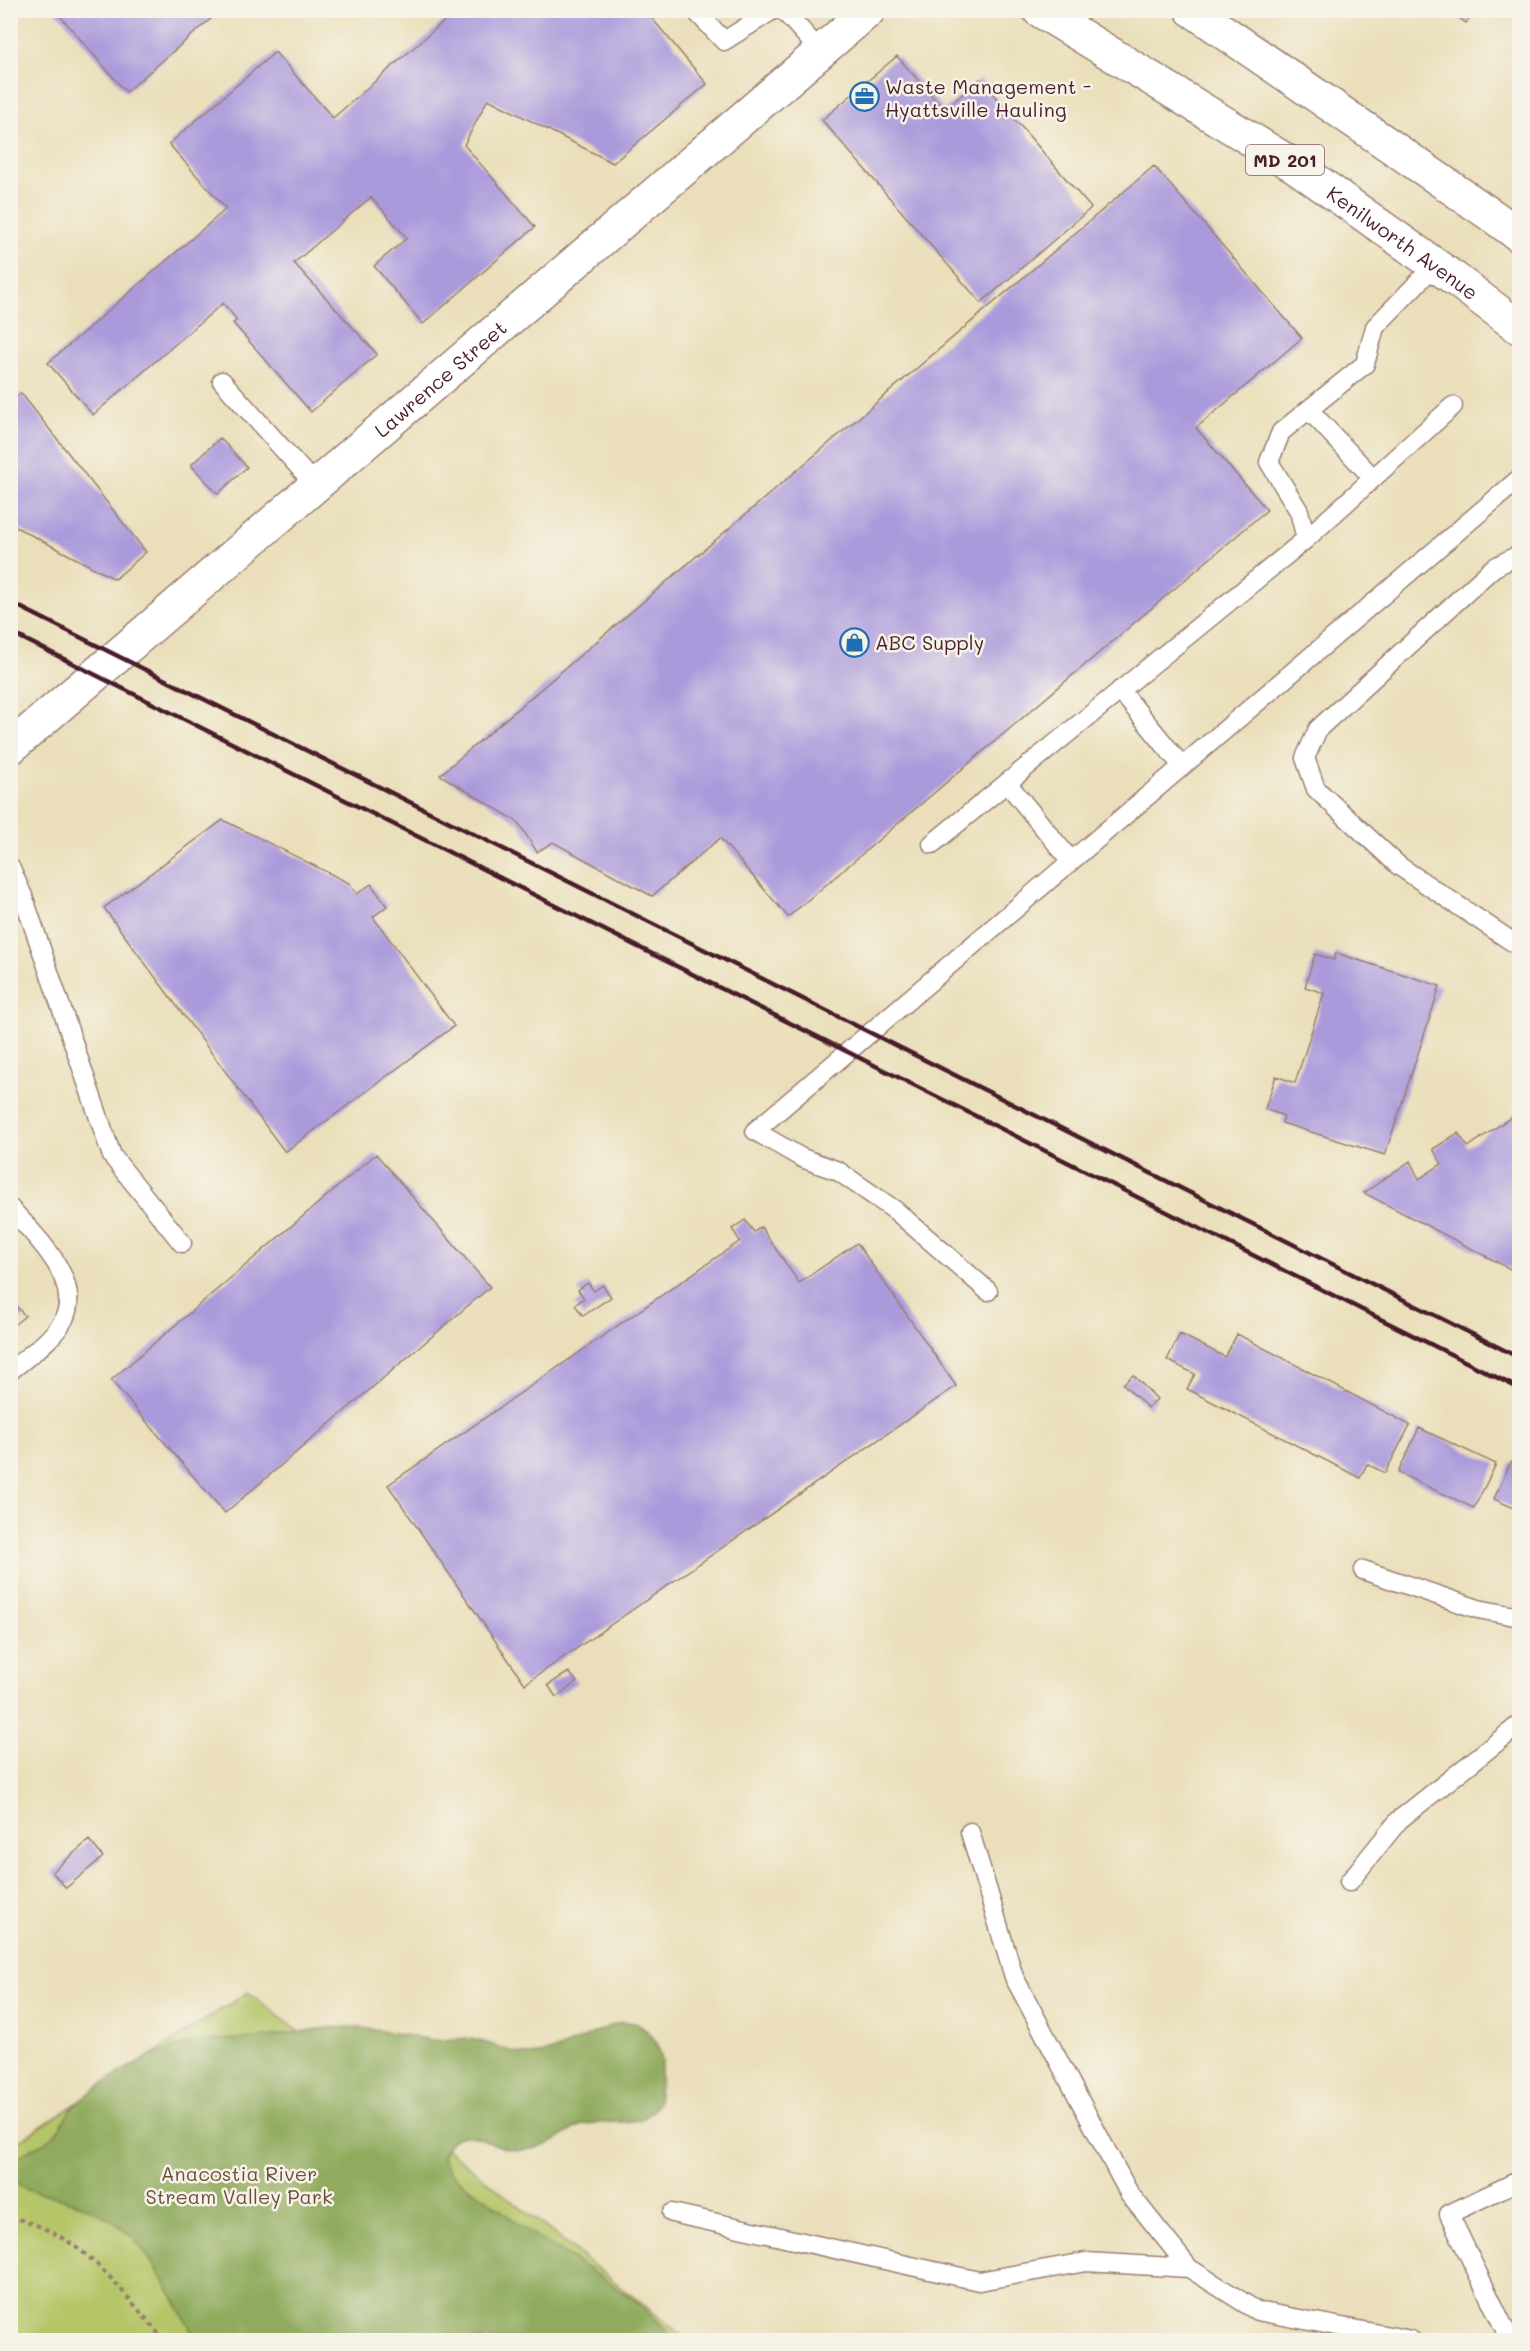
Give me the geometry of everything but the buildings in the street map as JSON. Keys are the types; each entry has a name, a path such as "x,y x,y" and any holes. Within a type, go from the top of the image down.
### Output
{"street":[{"name":"Lawrence Street","path":"10,748 869,10"},
{"name":"Kenilworth Avenue","path":"1039,10 1298,168 1520,328"},
{"path":"1192,10 1520,236"}],"lane":[{"path":"695,10 724,41 773,10"},
{"path":"783,10 821,52"},
{"path":"1306,538 1299,511 1269,462 1281,432 1365,364 1374,327 1435,265"},
{"path":"222,381 316,486"},
{"path":"932,844 1306,538 1453,406"},
{"path":"1309,410 1373,478"},
{"path":"988,1291 896,1211 838,1171 802,1158 755,1131 1520,478"},
{"path":"1520,554 1493,568 1318,729 1305,758 1316,789 1399,866 1520,946"},
{"path":"1120,690 1182,766"},
{"path":"1007,783 1071,861"},
{"path":"10,867 23,896 112,1156 182,1243"},
{"path":"10,1208 57,1265 69,1294 68,1307 63,1320 45,1341 10,1371"},
{"path":"1363,1570 1478,1609 1520,1617"},
{"path":"1349,1881 1399,1820 1520,1724"},
{"path":"970,1832 1014,1977 1129,2193 1189,2268 1257,2311 1383,2338 1411,2340"},
{"path":"1510,2340 1449,2214 1520,2180"},
{"path":"672,2213 979,2281 1086,2262 1189,2268"}],"path":[{"path":"10,2217 40,2227 67,2240 93,2259 164,2340"}],"green space":[{"name":"Anacostia River Stream Valley Park","path":"248,1992 688,2340 11,2340 11,2146"},
{"name":"Anacostia River Stream Valley Park","path":"622,2022 635,2023 644,2028 660,2052 662,2063 658,2102 648,2116 634,2121 582,2125 550,2143 525,2150 508,2149 476,2137 463,2136 447,2146 442,2157 449,2171 459,2181 528,2231 624,2293 642,2307 674,2340 197,2340 161,2276 127,2233 94,2210 25,2188 12,2177 10,2170 12,2163 23,2153 51,2138 79,2101 103,2083 158,2053 186,2044 350,2027 433,2040 474,2040 529,2055 564,2047"}],"railway":[{"path":"10,602 1520,1358"},
{"path":"10,632 1520,1389"}],"place":[{"name":"Waste Management - Hyattsville Hauling","path":"864,97"},
{"name":"ABC Supply","path":"854,642"}]}
